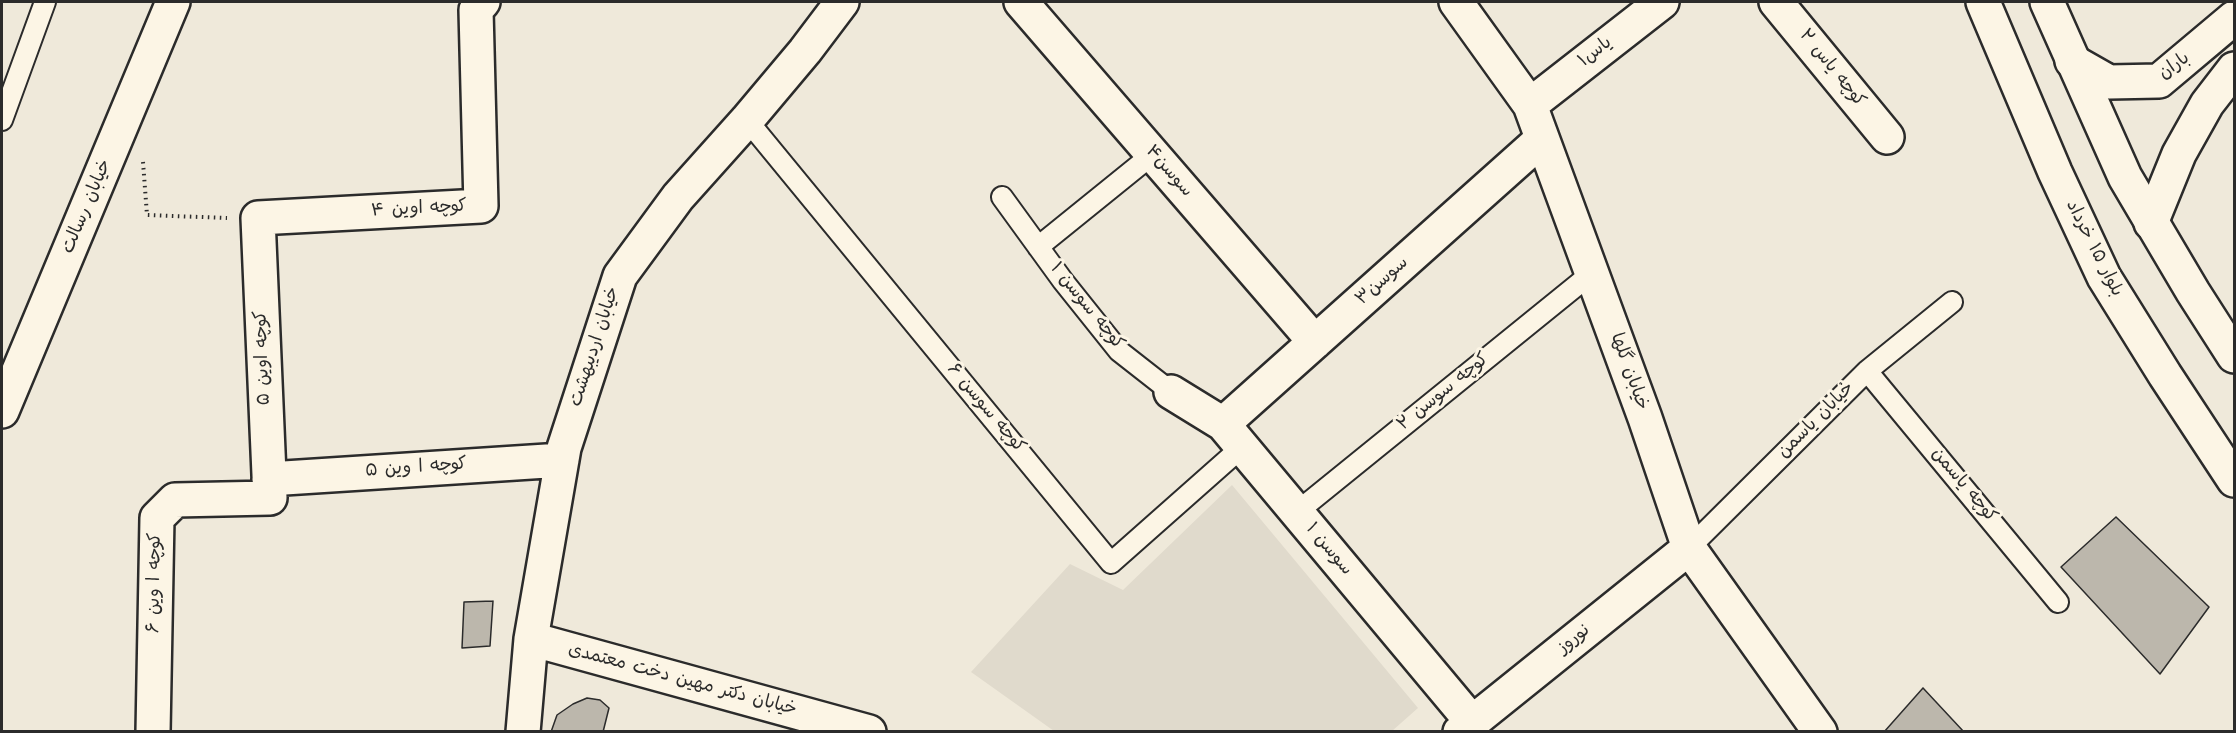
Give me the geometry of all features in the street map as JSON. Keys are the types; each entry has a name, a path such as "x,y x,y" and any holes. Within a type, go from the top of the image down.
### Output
{"street":[{"name":"خیابان رسالت","path":"3,408 173,2"},
{"name":"کوچه اوین ۴","path":"258,218 481,206 476,10 483,2"},
{"name":"خیابان اردیبهشت","path":"523,732 531,639 564,448 620,276 678,197 747,120 805,51 842,2"},
{"name":"سوسن۴","path":"1022,2 1315,342"},
{"name":"خیابان گلها","path":"1456,2 1530,105 1645,418 1689,548 1820,732"},
{"name":"یاس۱","path":"1530,105 1662,2"},
{"name":"کوچه یاس ۲","path":"1776,2 1887,137"},
{"name":"بلوار ۱۵ خرداد","path":"1983,2 2055,172 2104,277 2165,375 2235,480"},
{"path":"2047,2 2125,177 2151,223 2235,356"},
{"name":"باران","path":"2072,61 2109,81 2159,81 2235,18"},
{"path":"2151,223 2179,154 2206,104 2235,69"},
{"name":"سوسن۳","path":"1232,435 1315,342 1542,139"},
{"name":"کوچه اوین ۵","path":"258,218 270,488"},
{"name":"سوسن ۱","path":"1171,392 1232,435 1297,512 1466,727"},
{"name":"کوچه ا وین ۵","path":"270,488 562,460"},
{"name":"کوچه ا وین ۶","path":"153,732 157,518 175,500 270,488"},
{"name":"نوروز","path":"1466,727 1689,548"},
{"name":"خیابان دکتر مهین دخت معتمدی","path":"531,639 868,732"}],"lane":[{"path":"2,120 45,2"},
{"name":"کوچه سوسن ۶","path":"747,120 1111,563 1232,435"},
{"path":"1038,247 1153,154"},
{"name":"کوچه سوسن ۱","path":"1002,197 1119,351 1171,392"},
{"name":"کوچه سوسن ۲","path":"1297,512 1592,273"},
{"name":"خیابان یاسمن","path":"1689,548 1867,371 1952,302"},
{"name":"کوچه یاسمن","path":"1867,371 2058,602"}],"path":[{"path":"143,157 147,215 258,218"}],"shaded area":[{"path":"1232,485 1418,708 1392,731 1054,731 971,672 1070,564 1123,590"}],"building":[{"path":"2116,517 2209,607 2160,674 2061,567"},
{"path":"493,601 490,646 462,648 464,602"},
{"path":"1923,688 1964,732 1884,732"},
{"path":"587,698 600,700 609,708 603,732 551,732 557,715"}]}
